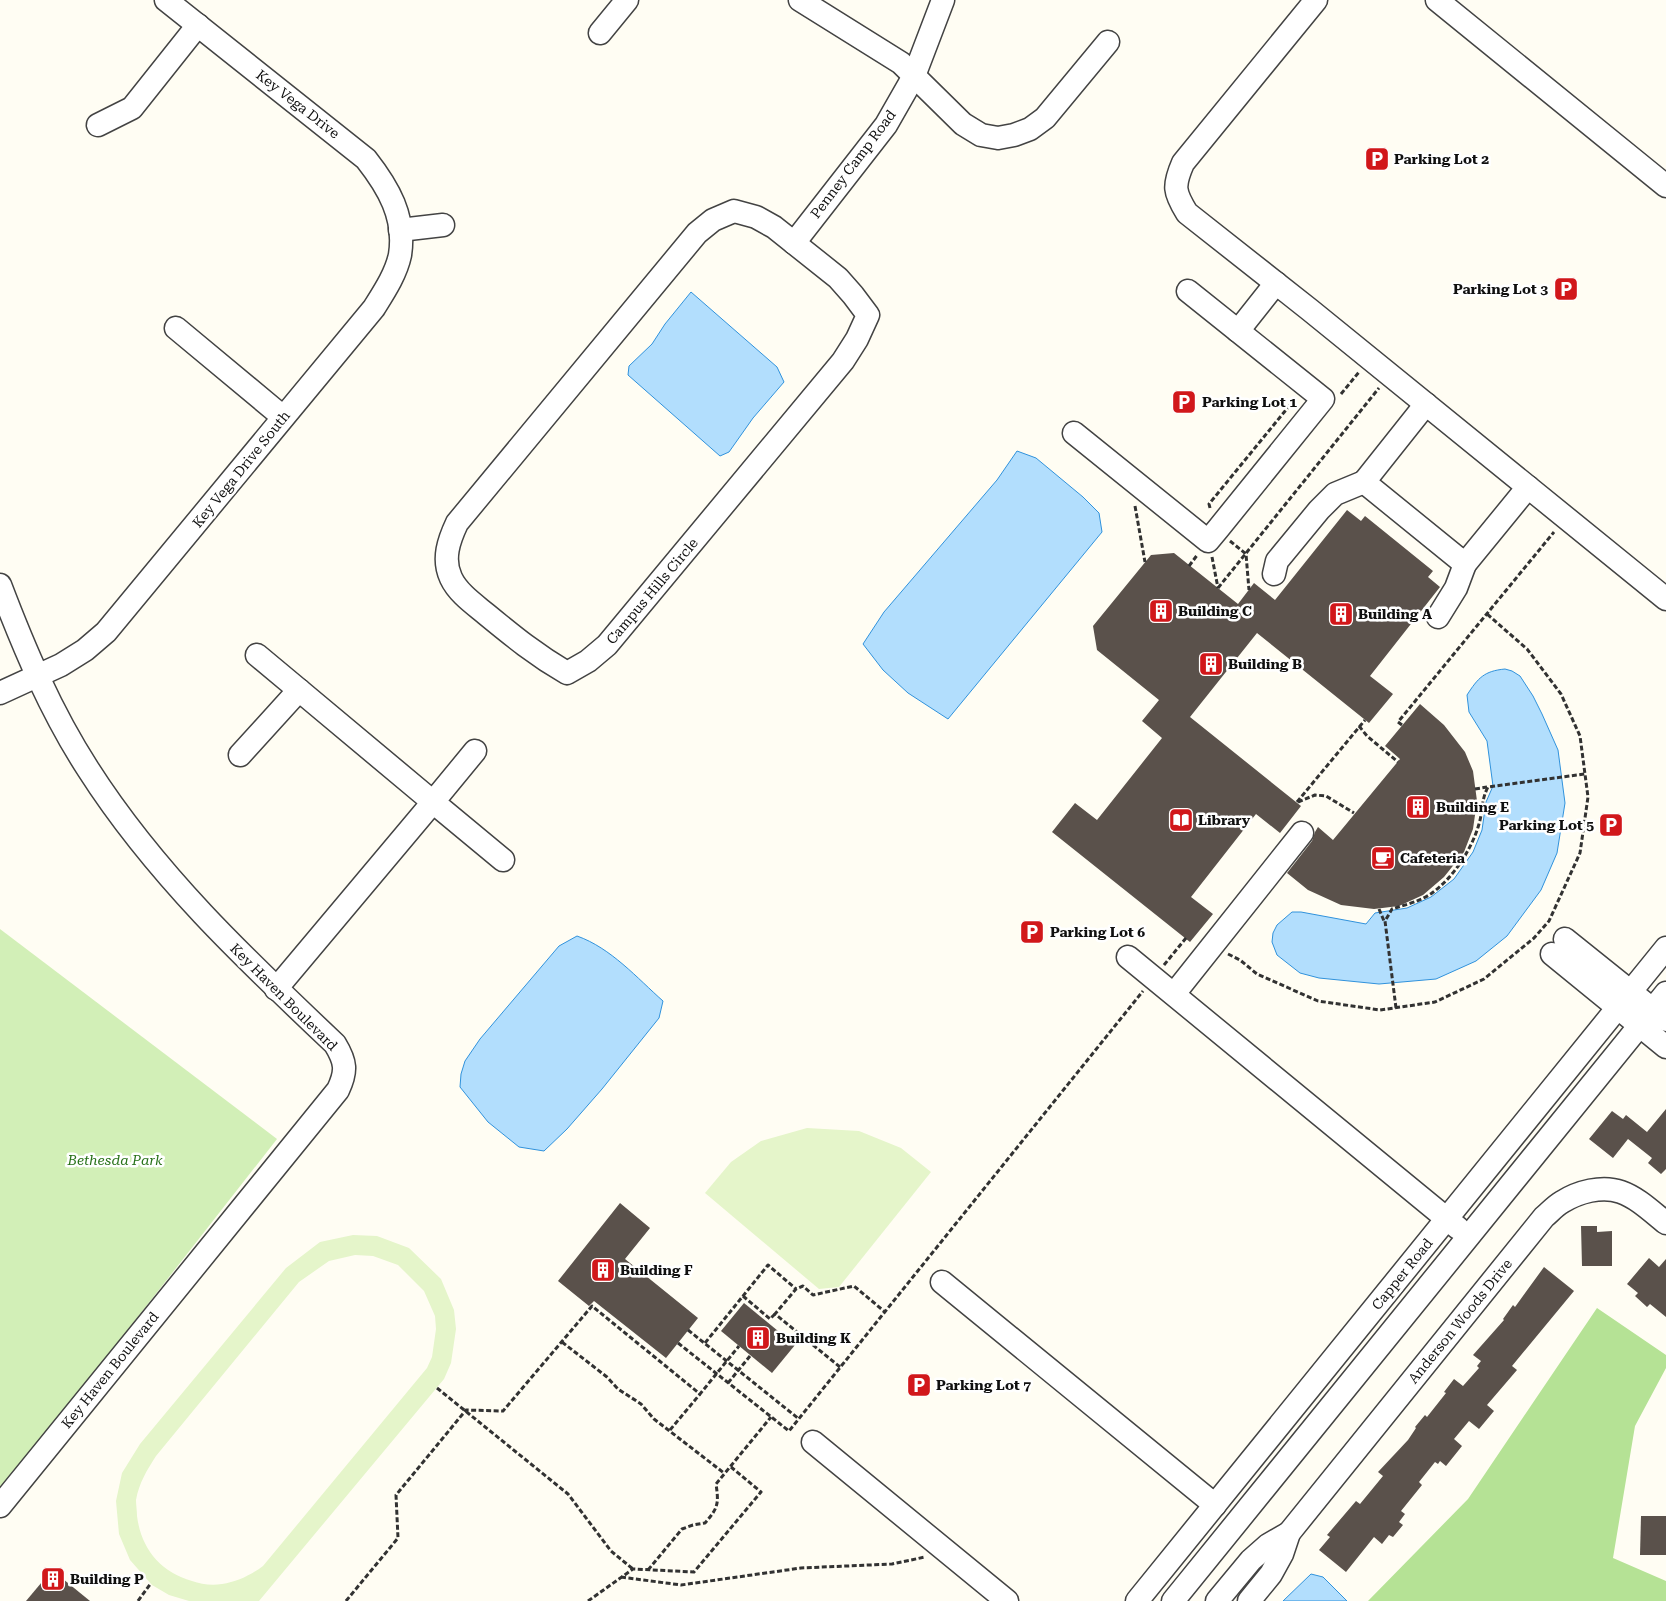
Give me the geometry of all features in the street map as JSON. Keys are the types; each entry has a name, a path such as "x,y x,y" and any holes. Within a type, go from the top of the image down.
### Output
{"street":[{"name":"Key Vega Drive","path":"166,0 366,159 384,182 395,204 400,230"},
{"path":"600,33 627,0"},
{"path":"800,0 901,63 963,124 980,135 998,138 1030,129 1045,118 1108,42"},
{"name":"Penney Camp Road","path":"794,243 886,125 914,76 943,0"},
{"path":"1436,0 1666,186"},
{"path":"1308,5 1182,163 1176,179 1177,197 1187,213 1666,599"},
{"path":"98,125 132,108 198,25"},
{"name":"Campus Hills Circle","path":"734,211 756,217 774,227 794,243 838,278 868,315 857,338 843,361 607,645 588,661 567,673 524,646 464,596 451,578 447,559 449,540 457,523 697,232 713,220 734,211"},
{"path":"400,230 443,225"},
{"name":"Key Vega Drive South","path":"0,693 62,665 85,650 106,632 374,308 388,284 400,256 400,230"},
{"path":"1238,331 1276,283"},
{"path":"1074,432 1208,541 1323,399 1188,291"},
{"path":"176,328 283,417"},
{"path":"1274,574 1277,561 1319,510 1335,494 1364,482 1426,404"},
{"path":"1364,482 1465,564"},
{"path":"1438,617 1456,588 1465,564 1528,487"},
{"name":"Key Haven Boulevard","path":"0,585 19,635 64,727 87,768 124,821 160,868 212,926 335,1044 342,1056 345,1067 343,1079 338,1090 8,1481 0,1506"},
{"path":"257,655 503,860"},
{"path":"240,755 299,690"},
{"path":"276,989 475,751"},
{"path":"1174,994 1302,833"},
{"path":"1558,946 1624,999 1656,1012 1666,1046"},
{"name":"Capper Road","path":"1137,1601 1666,948"},
{"path":"1128,956 1469,1236"},
{"name":"Capper Road","path":"1173,1601 1469,1236 1656,1012"},
{"name":"Anderson Woods Drive","path":"1249,1601 1271,1574 1282,1554 1289,1533 1544,1217 1560,1202 1581,1192 1600,1190 1620,1192 1642,1203 1666,1223"},
{"path":"942,1282 1216,1505"},
{"path":"813,1442 1007,1601"},
{"name":"Anderson Woods Drive","path":"1217,1601 1251,1560 1268,1545 1289,1533"}],"path":[{"path":"1218,588 1383,383"},
{"path":"1130,478 1145,562"},
{"path":"1402,725 1398,722 1560,526"},
{"path":"1212,947 1240,960 1258,974 1318,1001 1380,1010 1435,1002 1484,979 1534,938 1549,921 1580,853 1588,796 1580,736 1561,694 1528,649 1487,614"},
{"path":"1354,813 1326,796 1315,795 1297,802 1365,720"},
{"path":"1359,726 1367,736 1398,762"},
{"path":"1475,789 1585,774"},
{"path":"1385,922 1392,909 1432,894 1455,871 1468,850 1479,824 1483,797 1488,787"},
{"path":"1378,909 1385,922 1396,1008"},
{"path":"678,1342 789,1431 1186,938"},
{"path":"705,1343 768,1265 796,1289"},
{"path":"743,1296 770,1319 796,1289 803,1286 814,1295 854,1286 885,1312"},
{"path":"466,1410 503,1411 592,1306 700,1394"},
{"path":"775,1314 840,1367"},
{"path":"688,1330 799,1419"},
{"path":"562,1342 607,1377 618,1389 641,1404 654,1419 724,1473"},
{"path":"670,1430 739,1346"},
{"path":"728,1383 750,1356"},
{"path":"437,1388 568,1494 611,1551 633,1569 694,1572 761,1492 731,1467"},
{"path":"346,1601 398,1538 396,1495 466,1410"},
{"path":"648,1570 682,1529 705,1523 716,1511 718,1498 716,1484 771,1417"},
{"path":"621,1577 681,1585 801,1568 892,1564 947,1551"},
{"path":"588,1601 633,1569"},
{"path":"138,1601 151,1583"}],"green space":[{"name":"Bethesda Park","path":"0,929 277,1139 0,1493"},
{"path":"807,1128 859,1131 901,1148 931,1172 839,1287 819,1289 705,1193 731,1162 761,1141"},
{"path":"353,1235 377,1236 409,1248 441,1279 454,1310 456,1329 451,1363 444,1379 259,1601 189,1601 169,1595 152,1585 130,1560 119,1534 116,1501 122,1473 140,1444 286,1268 320,1242","holes":["355,1255 373,1256 398,1265 424,1291 435,1316 436,1329 432,1357 427,1368 263,1566 238,1580 218,1585 195,1582 170,1572 154,1557 148,1548 139,1528 137,1516 136,1500 139,1488 156,1456 299,1282 329,1261"]},
{"path":"1597,1308 1666,1355 1666,1368 1635,1426 1613,1558 1666,1581 1666,1601 1368,1601 1468,1499"}],"water":[{"path":"691,292 777,367 784,382 753,418 729,452 720,456 628,375 629,366 652,344 665,324"},
{"path":"1017,451 1036,458 1083,497 1099,513 1102,532 948,719 908,693 883,670 863,644 884,612 997,480"},
{"path":"1505,669 1520,676 1533,696 1558,750 1565,803 1557,853 1541,890 1507,936 1476,961 1436,979 1379,984 1319,978 1300,973 1277,955 1272,942 1273,933 1277,925 1292,912 1366,924 1375,913 1407,908 1431,897 1454,879 1473,852 1482,830 1486,802 1493,786 1487,741 1469,712 1467,695 1482,676"},
{"path":"577,936 589,941 612,956 663,1001 659,1018 602,1089 567,1129 544,1151 519,1147 488,1122 460,1087 461,1074 465,1061 480,1039 559,946"},
{"path":"1311,1574 1323,1577 1347,1601 1283,1601"}],"building":[{"path":"1347,510 1361,521 1365,516 1433,571 1428,577 1440,587 1370,676 1393,694 1369,723 1257,633 1190,717 1301,806 1280,833 1256,814 1191,897 1213,914 1190,942 1052,832 1075,803 1097,820 1162,738 1142,721 1159,700 1097,650 1093,626 1151,555 1174,553 1238,604 1254,583 1275,600"},
{"name":"Building E","path":"1420,704 1444,725 1465,752 1473,771 1477,801 1473,829 1464,852 1444,877 1423,895 1399,906 1374,909 1341,905 1308,890 1287,873 1312,841 1318,827 1333,840 1400,759 1385,746"},
{"path":"1666,1109 1666,1169 1661,1174 1648,1163 1652,1158 1628,1139 1613,1158 1589,1139 1612,1111 1623,1119 1626,1115 1647,1132"},
{"name":"Building F","path":"620,1203 650,1228 625,1259 698,1318 666,1358 594,1301 589,1306 558,1281"},
{"path":"1581,1226 1597,1226 1597,1232 1612,1231 1612,1266 1582,1266"},
{"path":"1649,1258 1659,1267 1666,1259 1666,1317 1650,1304 1647,1307 1635,1296 1638,1293 1627,1284"},
{"path":"1544,1267 1574,1291 1512,1366 1517,1370 1487,1405 1494,1411 1479,1429 1469,1421 1454,1439 1462,1446 1446,1466 1440,1461 1438,1464 1435,1462 1419,1482 1422,1485 1401,1511 1405,1514 1399,1522 1403,1525 1393,1537 1389,1535 1382,1544 1374,1537 1346,1572 1319,1550 1330,1537 1327,1535 1356,1501 1360,1504 1383,1476 1378,1472 1408,1440 1415,1427 1425,1415 1427,1417 1446,1393 1444,1392 1454,1379 1463,1386 1479,1368 1477,1366 1481,1361 1473,1355 1504,1320 1513,1305 1515,1307"},
{"name":"Building K","path":"744,1303 795,1345 772,1373 721,1331"},
{"path":"1641,1516 1666,1516 1666,1555 1640,1555"},
{"name":"Building P","path":"52,1570 90,1601 26,1601"}],"place":[{"name":"Parking Lot 2","path":"1377,159"},
{"name":"Parking Lot 3","path":"1566,289"},
{"name":"Parking Lot 1","path":"1184,402"},
{"name":"Building C","path":"1161,611"},
{"name":"Building A","path":"1341,614"},
{"name":"Building B","path":"1211,664"},
{"name":"Building E","path":"1418,807"},
{"name":"Library","path":"1181,820"},
{"name":"Parking Lot 5","path":"1611,825"},
{"name":"Cafeteria","path":"1383,858"},
{"name":"Parking Lot 6","path":"1032,932"},
{"name":"Building F","path":"603,1270"},
{"name":"Building K","path":"758,1338"},
{"name":"Parking Lot 7","path":"919,1385"},
{"name":"Building P","path":"53,1579"}]}
